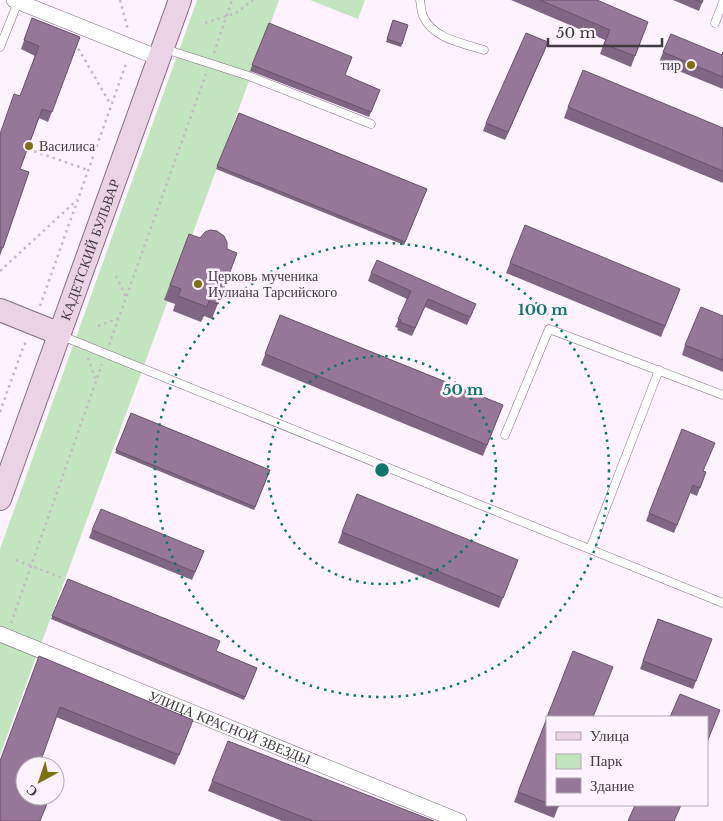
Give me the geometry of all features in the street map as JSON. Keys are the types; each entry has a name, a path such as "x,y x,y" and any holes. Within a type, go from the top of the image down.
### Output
{"street":[{"name":"КАДЕТСКИЙ БУЛЬВАР","path":"0,499 180,0"},
{"path":"28,3 161,54"},
{"path":"0,310 60,334"},
{"name":"УЛИЦА КРАСНОЙ ЗВЕЗДЫ","path":"5,631 458,821"}],"lane":[{"path":"420,0 423,16 432,29 446,38 484,50"},
{"path":"715,23 723,2"},
{"path":"0,47 28,3"},
{"path":"161,54 249,76 371,124"},
{"path":"505,435 549,329 723,395"},
{"path":"60,334 723,603"},
{"path":"590,550 659,370"}],"path":[{"path":"120,0 128,31"},
{"path":"212,59 232,0"},
{"path":"205,23 227,17 253,0"},
{"path":"72,37 111,105"},
{"path":"40,310 40,303 127,60"},
{"path":"109,345 207,72"},
{"path":"28,149 88,170"},
{"path":"0,271 78,199"},
{"path":"116,276 126,297"},
{"path":"98,326 119,318"},
{"path":"0,412 24,346 31,337"},
{"path":"87,357 96,381"},
{"path":"5,631 31,566 102,365"},
{"path":"16,560 65,579"}],"green space":[{"path":"197,0 279,0 0,755 0,549"},
{"path":"310,0 365,0 358,19"}],"building":[{"path":"540,0 597,0 648,22 635,56 604,44 610,30"},
{"path":"32,18 80,37 52,112 42,109 20,169 29,172 3,248 0,247 0,134 14,94 20,96 39,46 24,40"},
{"path":"393,20 408,25 402,44 387,39"},
{"path":"269,23 352,57 345,75 380,90 371,112 252,65"},
{"path":"526,33 548,42 508,132 486,123"},
{"path":"671,34 722,55 723,52 723,77 663,52"},
{"path":"583,70 723,128 723,171 568,107"},
{"path":"239,113 427,189 405,242 217,166"},
{"path":"525,225 680,289 665,326 510,263"},
{"name":"Церковь мученика Иулиана Тарсийского","path":"210,230 217,231 224,236 227,242 227,249 237,253 218,304 209,301 207,307 178,296 181,289 170,285 189,234 200,238 205,232"},
{"path":"377,260 476,304 470,317 428,299 415,328 400,322 401,320 398,319 411,291 371,273"},
{"path":"701,307 723,316 723,360 685,345"},
{"path":"280,315 503,405 487,445 265,354"},
{"path":"131,413 270,470 255,507 116,450"},
{"path":"682,429 715,443 703,471 706,472 700,488 693,485 677,525 649,513"},
{"path":"357,494 518,560 503,598 342,532"},
{"path":"101,509 204,551 195,572 92,530"},
{"path":"68,579 220,641 216,651 257,668 245,697 52,616"},
{"path":"658,619 712,639 696,681 643,661"},
{"path":"573,651 613,667 593,716 547,716"},
{"path":"39,656 193,720 179,755 60,707 43,756 15,756 15,806 46,806 40,821 0,821 0,761"},
{"path":"680,694 720,710 708,740 708,716 670,716"},
{"path":"546,721 546,803 518,792"},
{"path":"228,741 434,821 313,821 212,781"},
{"path":"635,806 681,806 674,821 628,821"}],"place":[{"name":"тир","path":"691,65"},
{"name":"Василиса","path":"29,146"},
{"name":"Церковь мученика Иулиана Тарсийского","path":"198,284"}]}
